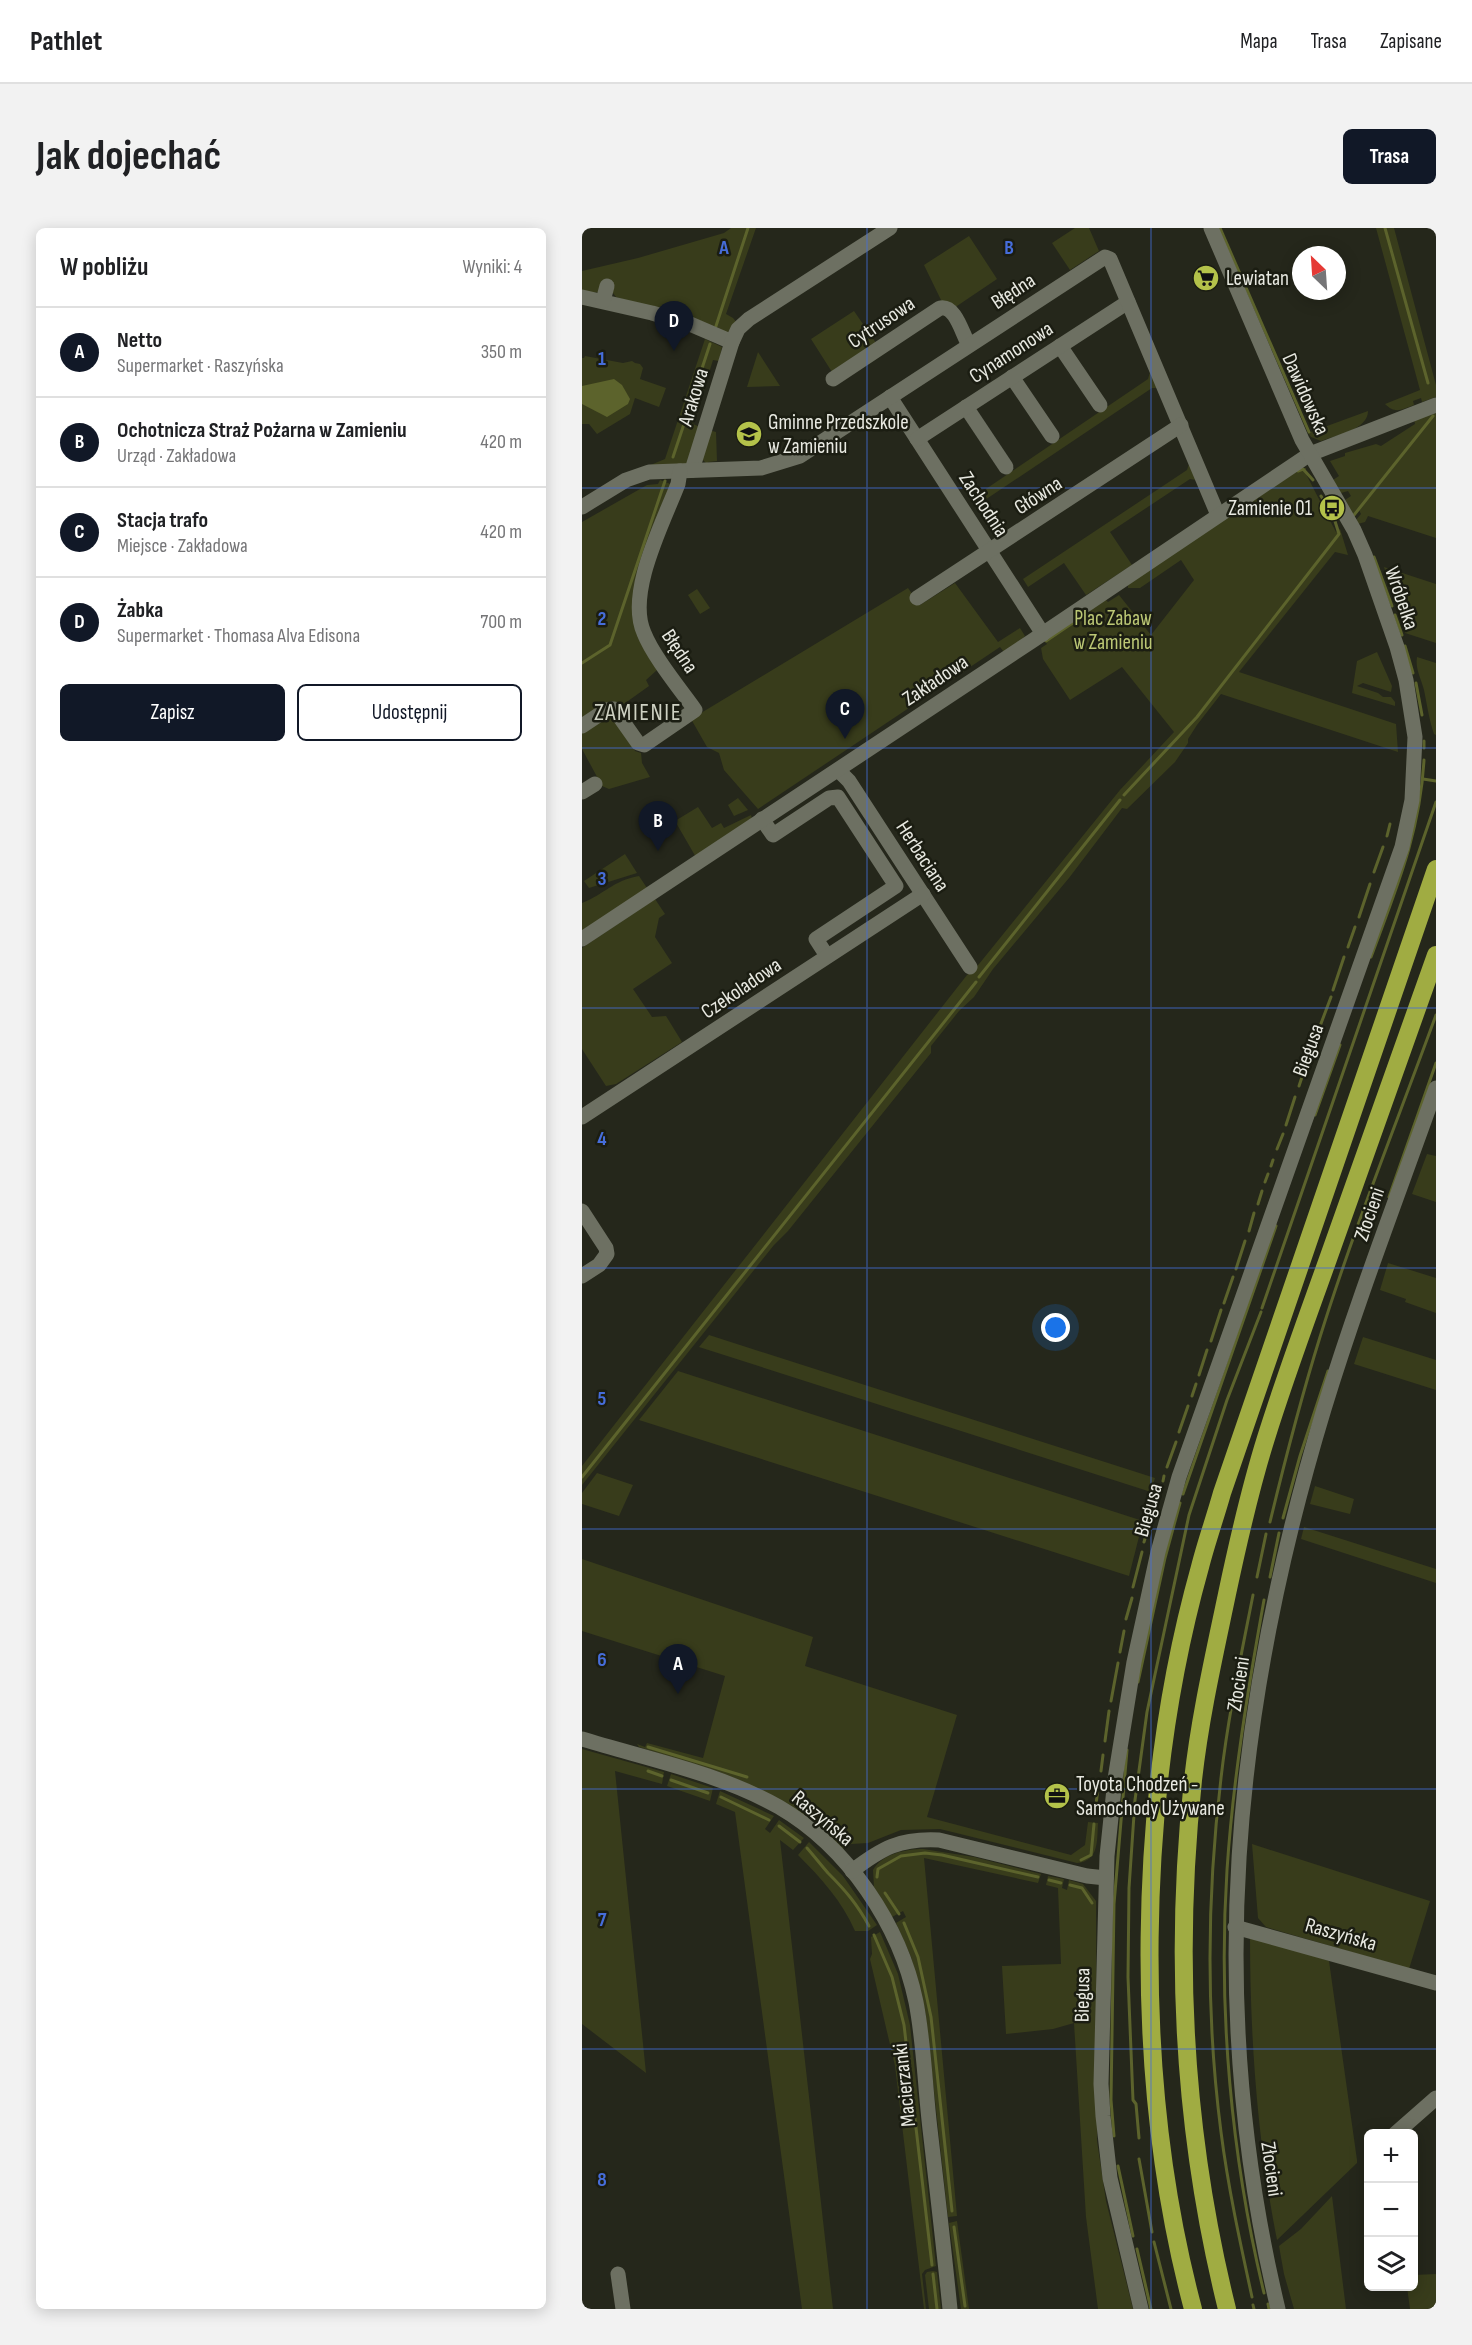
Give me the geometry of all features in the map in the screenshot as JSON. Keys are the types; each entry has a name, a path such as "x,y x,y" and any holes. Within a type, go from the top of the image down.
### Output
{"highway":[{"path":"1193,2309 1174,2221 1162,2144 1155,2082 1151,1998 1153,1862 1168,1721 1197,1579 1222,1493 1436,869"},
{"path":"1227,2309 1199,2163 1188,2073 1185,2018 1185,1881 1194,1777 1202,1723 1232,1570 1266,1439 1436,955"}],"street":[{"name":"Arakowa","path":"686,470 738,329 890,228"},
{"name":"Dawidowska","path":"1211,228 1310,454 1436,405"},
{"name":"Błędna","path":"582,726 606,710 615,709 638,743 644,745 695,710 646,638 639,610 639,592 644,574 678,484 686,470 761,468 789,460 812,449 1105,257 1110,259 1218,515"},
{"path":"603,301 608,286"},
{"path":"582,297 690,324 732,342"},
{"name":"Cynamonowa","path":"917,439 1128,302"},
{"name":"Cytrusowa","path":"833,379 940,308 945,307 952,310 969,345"},
{"path":"1060,345 1100,405"},
{"path":"1012,376 1052,436"},
{"name":"Zachodnia","path":"890,397 1043,634"},
{"path":"966,407 1005,467"},
{"name":"Główna","path":"917,598 1181,425"},
{"name":"Zakładowa","path":"582,939 1310,454"},
{"name":"Wróbelka","path":"1310,454 1354,530 1374,578 1406,676 1414,724 1415,753"},
{"path":"582,507 630,478 649,472 686,470"},
{"name":"Biegusa","path":"1141,2309 1110,2178 1102,2116 1101,2062 1106,1878 1114,1779 1132,1673 1167,1520 1198,1424 1402,847 1412,800 1415,753"},
{"name":"Herbaciana","path":"838,770 849,781 970,967"},
{"path":"762,819 772,835 829,798 838,797 896,886 816,939 827,956"},
{"name":"Czekoladowa","path":"582,1118 923,894"},
{"path":"867,905 879,922"},
{"name":"Złocieni","path":"1278,2309 1270,2245 1249,2159 1238,2052 1235,1927 1240,1821 1247,1761 1266,1643 1291,1527 1325,1406 1436,1088"},
{"path":"582,1211 606,1248 607,1254 599,1265 582,1276"},
{"name":"Raszyńska","path":"582,1738 720,1781 757,1796 782,1809 808,1828 852,1871 879,1850 920,1839 939,1840 1087,1876 1106,1878"},
{"name":"Macierzanki","path":"852,1871 879,1910 898,1946 916,2004 950,2309"},
{"name":"Raszyńska","path":"1235,1927 1436,1983"},
{"path":"1400,2129 1436,2098"},
{"path":"618,2274 623,2309"}],"green space":[{"path":"731,228 756,228 726,314 737,323 726,334 616,297 613,293 582,292 582,271 638,258 724,233"},
{"path":"1075,228 1089,228 1099,251 1070,270 1052,243"},
{"path":"1376,228 1394,228 1436,385 1436,397 1422,402 1421,398 1413,401 1414,405 1398,410 1385,404 1420,390"},
{"path":"969,236 997,279 954,308 832,372 811,339 854,311 876,343 941,300 924,265"},
{"path":"705,339 722,347 719,361 713,360 693,424 700,427 688,463 683,466 648,466 665,459"},
{"path":"758,352 780,386 747,387"},
{"path":"585,356 623,363 632,361 640,364 643,368 640,379 666,388 659,407 635,398 630,414 597,434 589,424 582,424 582,358"},
{"path":"1150,372 1157,388 1152,388 976,506 971,499 1148,379"},
{"path":"1436,410 1436,538 1368,516 1365,522 1358,524 1355,521 1361,514 1358,508 1352,515 1345,500 1351,496 1348,491 1341,493 1333,480 1339,476 1330,461 1345,456 1345,453 1376,444 1381,446 1415,424 1414,418"},
{"path":"1368,411 1363,423 1342,434 1321,441 1311,437 1308,433"},
{"path":"709,430 716,432 717,461 707,464 702,459"},
{"path":"1189,464 1196,480 1190,479 1110,532 1132,565 1086,595 1064,563 1028,587 1023,579 1187,470"},
{"name":"Plac Zabaw w Zamieniu","path":"1302,468 1306,468 1306,474 1336,532 1340,529 1348,555 1335,552 1239,672 1396,724 1398,752 1221,694 1197,725 1175,762 1127,809 1122,808 1069,878 993,969 974,997 959,1011 931,1046 931,1053 582,1485 582,1466 967,975 979,964 1120,790 1174,732 1122,667 1070,700 1043,659 1041,648 1047,644 1044,639 1105,599 1108,602 1119,595 1151,635 1194,580 1181,560 1140,588 1128,588 1128,584"},
{"path":"660,480 673,485 637,590 657,670 646,680 649,686 621,706 612,701 582,720 582,522 647,485 658,484"},
{"path":"1384,567 1436,584 1436,643 1405,633"},
{"path":"955,583 998,642 1020,628 1025,636 1004,652 1000,647 758,809 724,770 719,753 707,747 691,719 908,588 920,605"},
{"path":"697,589 710,608 700,614 688,595"},
{"path":"1377,652 1392,686 1391,692 1363,683 1357,686 1383,697 1391,697 1395,706 1352,693 1357,661"},
{"path":"1417,657 1436,663 1436,735 1428,712"},
{"path":"608,715 615,716 635,751 641,753 642,763 650,777 609,789 602,786 582,749 582,733"},
{"path":"738,798 748,810 734,816 728,805"},
{"path":"698,807 712,828 721,823 724,828 751,815 753,822 697,859 675,821"},
{"path":"625,854 637,873 589,888 584,881"},
{"path":"639,876 649,891 582,932 582,903 615,884"},
{"path":"655,899 665,914 659,918 655,937 672,963 633,989 652,1017 666,1016 682,1042 616,1084 606,1086 582,1049 582,948"},
{"path":"1427,1154 1436,1156 1436,1202 1412,1194"},
{"path":"1388,1263 1436,1278 1436,1313 1380,1290"},
{"path":"709,1335 1155,1478 1151,1492 699,1347"},
{"path":"1363,1337 1436,1360 1436,1390 1354,1364"},
{"path":"678,1371 1143,1521 1129,1576 639,1420"},
{"path":"597,1473 633,1485 619,1516 582,1504 582,1493"},
{"path":"1315,1486 1354,1499 1350,1514 1310,1504"},
{"path":"1304,1527 1436,1569 1436,1583 1301,1539"},
{"path":"582,1559 813,1637 805,1666 957,1715 927,1817 1071,1855 1085,1845 1088,1822 1098,1823 1097,1843 1093,1854 1077,1863 940,1829 901,1830 868,1843 851,1844 842,1849 751,1785 722,1773 639,1747 637,1744 645,1747 647,1743 703,1758 725,1676 582,1631"},
{"path":"582,1749 664,1772 662,1784 615,1771 646,2073 582,2024"},
{"path":"671,1774 713,1788 710,1801 667,1786"},
{"path":"720,1791 774,1816 765,1829 770,1833 779,1820 804,1838 793,1850 780,1840 833,2309 802,2309 735,1812 716,1804"},
{"path":"809,1842 843,1876 877,1925 868,1931 855,1931 830,1890 798,1855"},
{"path":"1252,1844 1430,1901 1409,1969 1266,1927 1258,1918"},
{"path":"923,1849 974,1857 1041,1874 1038,1883 924,1858 957,2216 948,2217 925,2010 911,1957 896,1923 906,1917 903,1911 892,1917 874,1887 873,1870 882,1860 902,1851"},
{"path":"1048,1876 1064,1879 1062,1888 1067,1890 1069,1880 1083,1884 1096,1901 1097,2141 1106,2201 1133,2309 1098,2309 1086,2217 1074,2023 1053,2029 1006,2034 1002,1966 1061,1964 1058,1888 1046,1885"},
{"path":"880,1932 898,1974 910,2025 936,2266 925,2270 922,2274 926,2309 924,2309 895,2066 870,1959 871,1937"},
{"path":"1250,1935 1329,1961 1357,2160 1357,2163 1277,2240 1264,2164 1256,2088 1251,2012"},
{"path":"1332,2196 1346,2309 1294,2309 1279,2246 1301,2229"},
{"path":"957,2221 969,2309 961,2309 949,2223"},
{"path":"933,2271 937,2272 941,2309 929,2309 925,2275"},
{"path":"1436,2274 1436,2309 1410,2309 1408,2291 1418,2291 1418,2275"}],"shaded area":[{"path":"614,379 622,385 630,399 628,404 607,417 582,404 582,386"}],"waterway":[{"path":"716,326 748,228"},
{"path":"1220,228 1309,432"},
{"path":"1385,228 1428,383"},
{"path":"688,411 710,344"},
{"path":"673,457 687,415"},
{"path":"1354,515 1433,416"},
{"path":"1298,471 1303,469 1313,480"},
{"path":"582,663 610,645 665,481"},
{"path":"1124,795 1197,717 1339,534 1334,518 1321,496"},
{"path":"1374,557 1392,606"},
{"path":"1395,615 1402,635"},
{"path":"1046,641 1077,620"},
{"path":"1405,646 1413,673"},
{"path":"1416,683 1422,715"},
{"path":"1424,741 1424,748"},
{"path":"1371,957 1398,884 1412,836 1422,787 1424,760"},
{"path":"1423,779 1436,781"},
{"path":"979,977 1120,800"},
{"path":"1262,1308 1436,802"},
{"path":"1387,836 1390,824"},
{"path":"1374,872 1383,847"},
{"path":"1359,917 1370,884"},
{"path":"1348,947 1355,927"},
{"path":"1333,990 1344,957"},
{"path":"582,1477 976,982"},
{"path":"1311,1050 1331,997"},
{"path":"1270,1522 1287,1452 1333,1296 1436,1015"},
{"path":"1315,1115 1340,1045"},
{"path":"1299,1086 1307,1062"},
{"path":"1389,1197 1436,1063"},
{"path":"1286,1125 1295,1097"},
{"path":"1277,1149 1283,1134"},
{"path":"1271,1166 1273,1160"},
{"path":"1265,1182 1268,1174"},
{"path":"1258,1204 1262,1191"},
{"path":"1249,1231 1254,1213"},
{"path":"1183,1494 1276,1226"},
{"path":"1236,1269 1245,1241"},
{"path":"1224,1303 1233,1277"},
{"path":"1211,1341 1221,1310"},
{"path":"1139,2138 1136,2104 1133,2100 1128,1977 1129,1888 1135,1800 1147,1712 1189,1515 1227,1400 1261,1312"},
{"path":"1199,1375 1207,1350"},
{"path":"1283,1518 1300,1456 1328,1371"},
{"path":"1192,1396 1196,1384"},
{"path":"1179,1432 1188,1406"},
{"path":"1167,1467 1176,1442"},
{"path":"1163,1481 1164,1476"},
{"path":"1157,1497 1160,1490"},
{"path":"1138,1682 1165,1558 1180,1503"},
{"path":"1154,1510 1155,1504"},
{"path":"1144,1542 1151,1519"},
{"path":"1270,1577 1279,1533"},
{"path":"1257,1577 1266,1534"},
{"path":"1133,1587 1142,1552"},
{"path":"1252,2297 1221,2132 1213,2044 1210,1955 1213,1866 1221,1778 1231,1709 1253,1595"},
{"path":"1126,1619 1132,1598"},
{"path":"1264,1600 1233,1802 1227,1870 1224,1976 1235,2136 1264,2293"},
{"path":"1120,1652 1124,1631"},
{"path":"1111,1701 1118,1663"},
{"path":"1105,1741 1109,1711"},
{"path":"648,1747 747,1777"},
{"path":"1114,2136 1111,2100 1114,1904 1127,1750"},
{"path":"1101,1771 1103,1755"},
{"path":"648,1771 662,1776"},
{"path":"671,1780 708,1793"},
{"path":"1095,1811 1099,1782"},
{"path":"721,1797 769,1820"},
{"path":"1081,1860 1091,1855 1094,1824"},
{"path":"779,1826 800,1842"},
{"path":"807,1848 851,1898 869,1926"},
{"path":"877,1877 878,1869 901,1856 925,1853 1038,1877"},
{"path":"1049,1880 1061,1883"},
{"path":"1070,1885 1082,1888 1092,1903"},
{"path":"885,1893 899,1914"},
{"path":"904,1923 918,1957 931,2017 952,2211"},
{"path":"874,1935 892,1977 904,2025 932,2265"},
{"path":"1139,2159 1152,2232"},
{"path":"1118,2166 1133,2236"},
{"path":"954,2227 965,2306"},
{"path":"1154,2242 1171,2309"},
{"path":"1137,2249 1151,2309"},
{"path":"933,2274 937,2309"},
{"path":"1268,2304 1269,2309"},
{"path":"1253,2305 1254,2309"}],"place":[{"name":"Lewiatan","path":"1206,278"},
{"name":"Żabka","path":"674,351"},
{"name":"Gminne Przedszkole w Zamieniu","path":"749,434"},
{"name":"Zamienie 01","path":"1332,508"},
{"name":"Stacja trafo","path":"845,739"},
{"name":"Ochotnicza Straż Pożarna w Zamieniu","path":"658,851"},
{"name":"Netto","path":"678,1694"},
{"name":"Toyota Chodzeń - Samochody Używane","path":"1057,1796"}],"district":[{"name":"ZAMIENIE","path":"638,712"}]}
